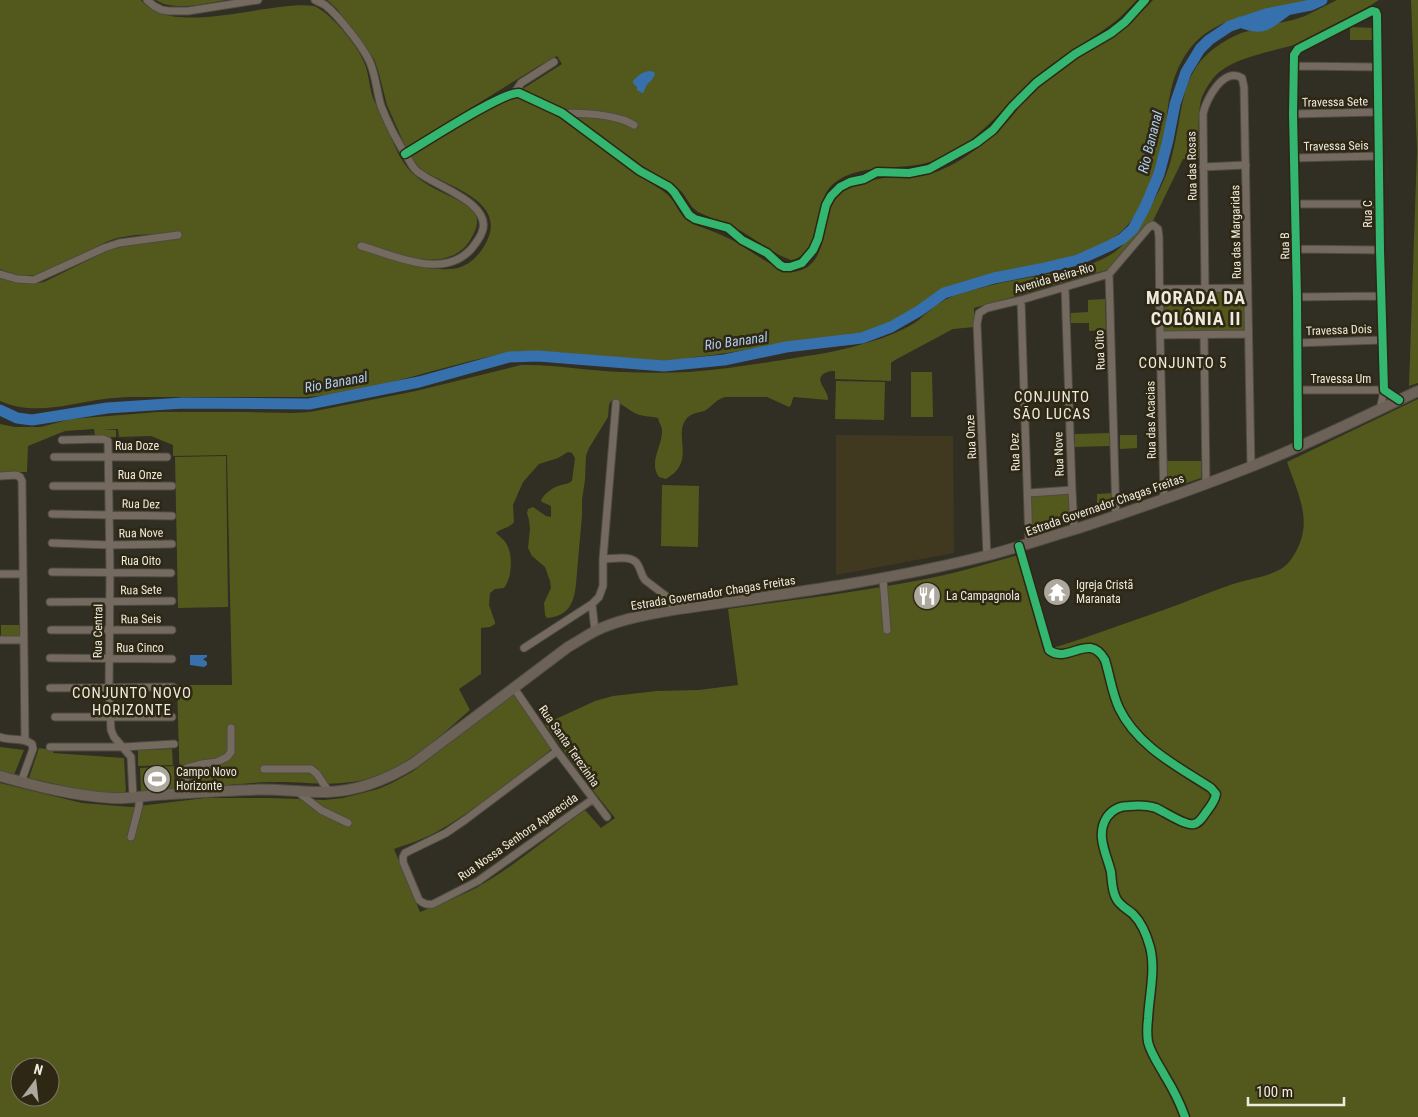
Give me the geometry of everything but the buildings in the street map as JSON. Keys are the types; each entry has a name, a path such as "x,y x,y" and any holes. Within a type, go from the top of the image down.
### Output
{"main road":[{"name":"Estrada Governador Chagas Freitas","path":"0,776 82,795 114,798 249,790 330,792 360,787 377,782 414,763 568,647 595,631 626,620 672,610 883,579 987,556 1116,516 1251,467 1380,410 1418,391"}],"street":[{"path":"147,0 154,6 169,11 188,11 258,0"},
{"path":"315,0 324,4 331,11 359,43 368,57 381,104 404,154 414,168 418,173 461,197 477,210 483,220 481,235 469,252 457,260 440,264 424,264 404,260 361,246"},
{"path":"515,92 526,95 562,113 640,171 669,187 689,215 695,219 728,228 742,240 767,253 784,267 802,263 813,250 818,239 826,205 830,196 840,187 878,172 909,173 930,169 976,143 993,130 1012,107 1036,83 1075,54 1111,33 1125,22 1144,0"},
{"name":"Rua C","path":"1300,47 1370,12 1376,13 1384,391 1380,410"},
{"name":"Rua B","path":"1298,446 1293,66 1295,52 1300,47"},
{"path":"404,154 497,99 515,92 521,83 554,62"},
{"path":"1293,66 1377,66"},
{"name":"Rua das Rosas","path":"1206,289 1204,108 1216,88 1228,76 1234,74 1239,76 1243,80 1244,87"},
{"name":"Rua das Margaridas","path":"1244,87 1251,467"},
{"name":"Travessa Sete","path":"1293,114 1378,112"},
{"path":"562,113 590,114 624,120 634,125"},
{"name":"Travessa Seis","path":"1294,158 1379,156"},
{"path":"1204,167 1246,165"},
{"path":"1296,204 1380,204"},
{"name":"Avenida Beira-Rio","path":"978,318 979,314 987,308 1065,288 1110,274 1150,226"},
{"name":"Rua das Acacias","path":"1150,226 1155,226 1159,230 1164,499"},
{"path":"0,274 17,279 34,280 119,243 178,235"},
{"path":"1296,249 1380,250"},
{"name":"Rua Oito","path":"1110,274 1116,516"},
{"name":"Rua Nove","path":"1065,288 1074,529"},
{"path":"1160,289 1248,288"},
{"path":"1297,297 1381,296"},
{"name":"Rua Dez","path":"1021,300 1028,493 1024,545 1049,650 1055,654 1061,654 1085,647 1102,654 1120,710 1138,737 1156,752 1211,788 1216,794 1206,812 1196,824 1182,822 1149,806 1127,806 1120,807 1109,814 1105,819 1103,828 1104,849 1116,898 1140,922 1150,947 1152,970 1148,1042 1156,1062 1170,1084 1185,1117"},
{"name":"Rua Onze","path":"978,318 987,556"},
{"path":"1160,335 1248,334"},
{"path":"1204,335 1206,483"},
{"name":"Travessa Dois","path":"1297,343 1382,340"},
{"name":"Travessa Um","path":"1298,390 1384,391"},
{"path":"1384,391 1399,400"},
{"path":"524,648 592,604 599,597 603,586 603,559 616,403"},
{"path":"62,440 107,440 108,455"},
{"name":"Rua Doze","path":"54,457 108,455 167,457"},
{"name":"Rua Central","path":"108,455 110,515 110,718 111,733 131,759 139,806 130,837"},
{"path":"0,476 16,475 22,480 25,740"},
{"name":"Rua Onze","path":"53,486 172,486"},
{"path":"1028,493 1072,490"},
{"name":"Rua Dez","path":"52,514 172,516"},
{"name":"Rua Nove","path":"52,543 110,545 172,544"},
{"path":"603,559 629,558 635,560 645,580 666,596 672,610"},
{"name":"Rua Oito","path":"52,572 171,573"},
{"path":"0,574 23,574"},
{"path":"883,579 887,630"},
{"name":"Rua Sete","path":"50,602 172,601"},
{"path":"592,604 595,631"},
{"name":"Rua Seis","path":"51,630 172,630"},
{"path":"0,640 23,640"},
{"name":"Rua Cinco","path":"50,658 172,659"},
{"path":"50,688 173,687"},
{"name":"Rua Santa Terezinha","path":"514,688 557,751 607,817"},
{"path":"55,717 172,717"},
{"path":"191,793 186,785 184,776 187,768 217,762 227,757 231,752 231,728"},
{"path":"0,737 25,740 32,743 33,749 21,782"},
{"path":"50,747 122,747 174,744"},
{"name":"Rua Nossa Senhora Aparecida","path":"557,751 486,806 459,824 426,844 404,853 404,862 419,900 423,904 433,904 478,881 593,799"},
{"path":"264,769 311,769 330,792"},
{"path":"295,790 321,810 348,823"}],"shaded area":[{"path":"836,435 953,436 954,553 836,575"}],"green space":[{"path":"0,0 141,0 155,11 175,17 222,15 295,6 314,6 321,10 343,30 361,55 373,98 396,150 404,163 418,178 470,207 477,220 473,235 463,248 451,256 436,259 420,259 387,252 358,242 357,248 425,268 454,269 469,263 483,248 490,233 490,220 485,209 463,191 424,171 409,155 485,109 511,98 524,99 540,106 578,129 668,195 688,221 732,240 780,269 792,272 806,268 815,259 821,248 831,207 837,196 847,188 862,182 936,172 960,161 1001,128 1033,91 1049,77 1117,33 1153,0 1312,0 1257,12 1230,21 1213,28 1192,45 1174,78 1163,145 1145,198 1131,221 1110,240 1096,249 1065,260 956,284 894,320 862,334 845,338 787,344 670,361 647,361 569,353 511,352 358,390 306,397 124,397 52,408 26,408 0,401 0,278 22,283 44,282 111,249 182,238 181,233 135,235 117,238 39,275 16,275 0,269"},
{"path":"156,0 227,0 181,6 163,4"},
{"path":"327,0 1137,0 1113,23 1037,76 980,133 954,152 926,163 857,172 833,184 826,192 813,239 808,249 801,256 791,260 779,255 741,231 698,212 675,186 641,165 588,127 521,90 562,64 557,56 406,148 387,105 374,59 337,9"},
{"path":"1337,0 1379,0 1327,32 1299,44 1241,60 1222,70 1213,79 1200,103 1199,158 1183,159 1153,221 1110,269 974,308 974,327 953,329 895,360 891,363 891,381 835,379 835,371 830,371 824,373 820,379 828,400 794,397 789,407 767,397 722,398 706,410 692,414 683,424 683,456 681,464 666,479 659,477 655,465 662,436 662,429 658,418 642,416 611,401 608,417 586,456 576,584 572,603 561,615 547,618 545,615 544,603 551,588 550,581 545,567 532,556 528,548 530,529 527,513 528,509 533,507 546,516 551,517 551,506 541,500 552,489 572,481 575,458 572,453 568,452 558,458 539,464 523,482 513,505 514,522 496,533 509,549 510,573 504,588 495,589 490,593 489,605 495,624 490,627 481,628 481,674 459,689 470,710 431,744 410,759 372,777 358,781 330,784 271,782 180,789 177,685 232,685 227,455 173,456 173,445 151,436 119,437 118,429 102,429 116,430 116,437 95,437 94,429 65,431 28,446 27,472 0,472 0,424 15,427 41,427 71,419 158,412 310,412 416,391 521,365 656,373 714,370 824,353 896,333 916,322 948,298 958,294 1001,283 1077,268 1094,263 1115,252 1139,225 1151,206 1169,168 1187,86 1194,71 1204,57 1220,44 1241,33 1305,16"},
{"path":"1411,0 1418,0 1418,383 1409,386 1417,150"},
{"path":"1350,27 1374,28 1374,40 1350,40"},
{"path":"1244,291 1245,331 1163,333 1163,293"},
{"path":"1105,299 1106,330 1089,331 1089,323 1071,323 1071,313 1088,312 1088,300"},
{"path":"911,372 932,372 933,417 911,417"},
{"path":"836,381 885,382 884,420 835,419"},
{"path":"1418,399 1418,1117 0,1117 0,783 82,803 131,807 205,798 324,800 343,798 378,789 412,772 515,693 552,749 498,791 455,821 429,836 394,849 420,912 476,888 518,861 585,810 601,828 615,818 587,783 545,724 595,701 613,696 657,691 699,690 738,685 728,609 914,581 1018,555 1044,650 1148,616 1233,584 1271,574 1284,567 1297,549 1304,525 1297,488 1287,462"},
{"path":"1109,433 1110,446 1075,447 1075,434"},
{"path":"1120,435 1137,435 1137,448 1120,449"},
{"path":"226,456 228,607 178,608 175,457"},
{"path":"1167,461 1201,461 1201,478 1167,490"},
{"path":"662,485 699,486 698,547 661,546"},
{"path":"1069,492 1070,519 1068,523 1032,533 1031,494"},
{"path":"1113,493 1110,510 1097,513 1097,494"},
{"path":"1,625 21,625 21,637 1,637"},
{"path":"0,747 24,750 14,775 0,772"},
{"path":"39,748 53,750 53,753 124,758 126,791 115,795 29,778"},
{"path":"172,749 173,765 138,766 138,750"},
{"name":"Campo Novo Horizonte","path":"174,766 175,790 141,792 140,768"}],"water":[{"path":"651,71 655,73 654,76 642,93 637,90 633,81 641,74"},
{"path":"190,655 207,655 203,659 207,662 207,665 204,667 190,665"}],"waterway":[{"name":"Rio Bananal","path":"0,410 17,418 32,420 107,408 183,403 309,404 419,382 509,357 538,356 664,366 724,360 786,347 862,338 891,327 919,311 944,293 994,278 1078,260 1122,239 1133,229 1159,174 1175,104 1186,72 1200,49 1209,40 1230,26 1266,14 1311,5 1322,0"},
{"path":"1240,22 1255,26 1265,25 1286,11"}],"cycle path":[{"path":"405,154 497,100 519,93 562,113 640,171 669,187 689,215 695,219 728,228 742,240 767,253 780,265 790,267 802,263 813,250 818,239 826,205 831,196 840,187 850,182 864,179 877,172 909,173 929,169 976,143 993,130 1012,107 1036,83 1075,54 1111,33 1125,22 1145,0"},
{"path":"1298,446 1293,114 1294,55 1298,49 1372,11 1376,12 1377,15 1384,390 1399,400"},
{"path":"1019,546 1049,650 1056,654 1064,654 1085,648 1092,648 1099,652 1105,660 1119,708 1136,733 1159,754 1211,788 1216,794 1215,799 1202,819 1194,824 1186,823 1153,807 1126,806 1111,812 1102,831 1103,845 1115,895 1119,903 1139,921 1152,956 1147,1025 1148,1042 1185,1117"}],"place":[{"name":"Igreja Cristã Maranata","path":"1057,592"},
{"name":"La Campagnola","path":"927,596"},
{"name":"Campo Novo Horizonte","path":"157,779"}],"district":[{"name":"MORADA DA COLÔNIA II","path":"1196,308"},
{"name":"CONJUNTO 5","path":"1183,363"},
{"name":"CONJUNTO SÃO LUCAS","path":"1052,406"},
{"name":"CONJUNTO NOVO HORIZONTE","path":"132,702"}]}
